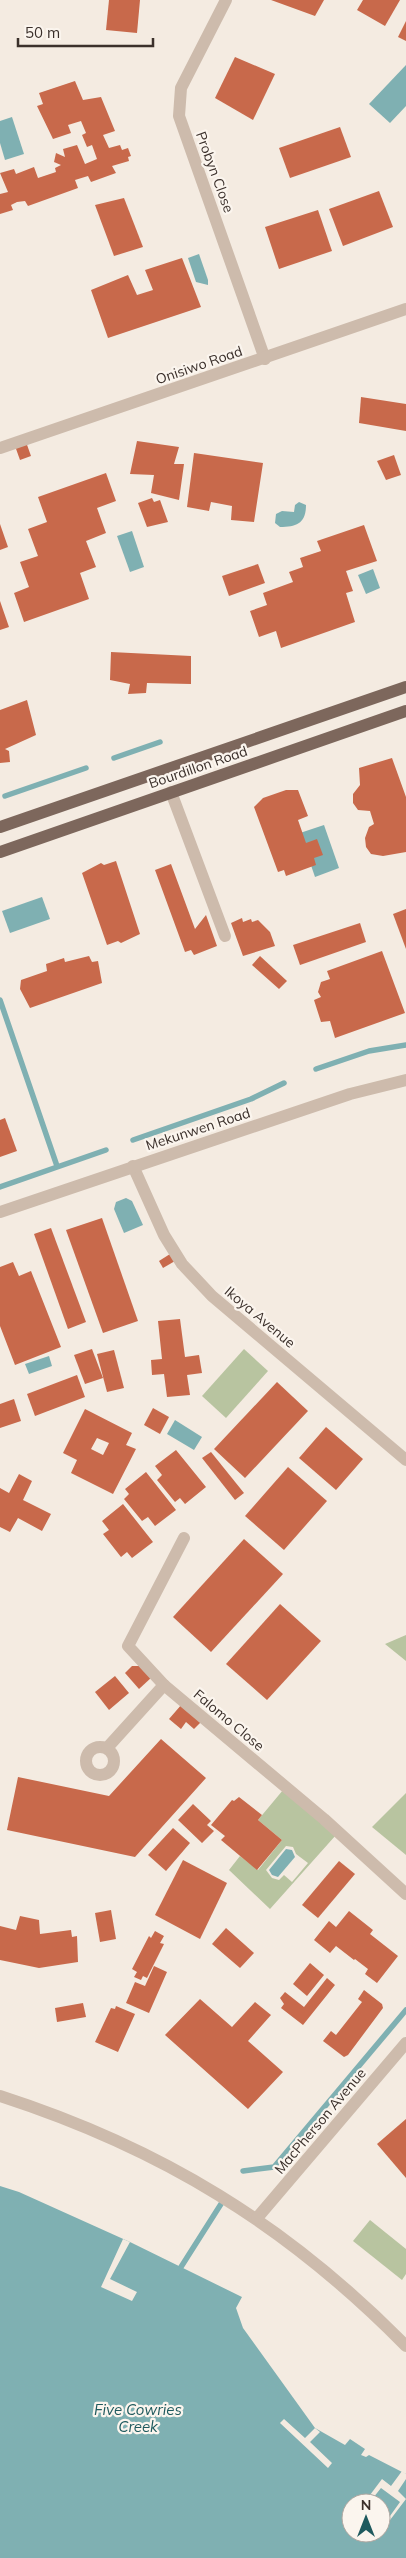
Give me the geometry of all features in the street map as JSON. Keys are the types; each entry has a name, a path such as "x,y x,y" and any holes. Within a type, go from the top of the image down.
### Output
{"main road":[{"name":"Bourdillon Road","path":"0,827 406,687"},
{"name":"Bourdillon Road","path":"0,852 406,711"},
{"path":"284,729 292,750"}],"street":[{"name":"Probyn Close","path":"226,0 181,88 179,116 266,358"},
{"name":"Onisiwo Road","path":"0,448 406,309"},
{"path":"171,792 225,936"},
{"name":"Mekunwen Road","path":"0,1212 350,1094 406,1080"},
{"name":"Ikoya Avenue","path":"133,1166 164,1236 188,1271 212,1296 406,1460"},
{"name":"Falomo Close","path":"184,1538 128,1646 164,1685 324,1819 406,1894"},
{"path":"107,1748 164,1685"},
{"name":"MacPherson Avenue","path":"257,2218 406,2043"},
{"path":"0,2096 51,2112 116,2140 181,2172 257,2218 314,2260 369,2308 406,2346"}],"green space":[{"path":"244,1349 268,1371 226,1418 202,1396"},
{"path":"406,1635 406,1661 385,1644"},
{"path":"283,1790 336,1835 270,1909 229,1870 240,1856 258,1870 282,1840 258,1820","holes":["286,1846 293,1847 296,1854 308,1863 292,1882 284,1875 279,1880 272,1878 266,1870"]},
{"path":"406,1793 406,1855 372,1827"},
{"path":"370,2220 406,2249 406,2274 402,2280 353,2241"}],"water":[{"path":"406,65 406,106 390,123 369,104"},
{"path":"12,117 24,154 5,160 0,143 0,121"},
{"path":"199,254 208,285 196,282 188,258"},
{"path":"299,502 306,505 306,511 299,523 280,527 275,523 276,514 282,511 294,512 295,505"},
{"path":"132,531 144,567 130,572 117,536"},
{"path":"373,569 380,588 366,594 358,575"},
{"path":"324,825 339,868 315,877 300,833"},
{"path":"42,897 50,919 10,933 2,911"},
{"path":"126,1198 132,1201 143,1225 124,1233 114,1209 116,1202"},
{"path":"49,1356 52,1366 29,1374 25,1364"},
{"path":"175,1420 202,1437 194,1450 167,1434"},
{"path":"286,1849 292,1850 295,1857 278,1877 272,1875 269,1870"},
{"name":"Five Cowries Creek","path":"0,2186 19,2192 130,2242 242,2297 236,2308 243,2328 315,2428 345,2445 350,2439 365,2449 361,2455 366,2457 369,2455 406,2474 406,2558 0,2558"}],"pier":[{"path":"123,2239 130,2242 110,2279 137,2292 132,2301 101,2287"},
{"path":"284,2419 305,2438 315,2428 320,2432 310,2442 332,2463 328,2468 280,2423"},
{"path":"402,2471 406,2474 406,2479 398,2491 406,2499 391,2519 391,2515 400,2502 391,2495 391,2493 381,2488 377,2493 372,2493 382,2479 391,2486"}],"building":[{"path":"109,0 140,0 137,33 106,30"},
{"path":"271,0 324,0 315,16"},
{"path":"363,0 400,0 385,26 357,10"},
{"path":"406,21 406,41 398,37"},
{"path":"235,57 275,74 253,120 215,98"},
{"path":"75,81 83,100 101,97 115,131 103,135 109,148 120,145 122,150 128,148 131,156 128,157 129,161 112,166 116,173 91,182 88,176 75,180 78,188 28,206 25,201 17,202 11,205 13,210 0,214 0,194 8,192 0,173 14,169 16,174 34,167 38,178 56,172 55,168 61,165 54,162 56,153 65,157 63,149 77,145 85,164 97,159 92,145 87,147 82,135 86,133 81,121 68,125 71,133 53,139 37,106 43,104 39,93"},
{"path":"340,127 351,157 290,178 279,148"},
{"path":"379,191 393,227 343,246 329,209"},
{"path":"124,198 143,247 114,256 95,205"},
{"path":"318,210 332,251 279,269 265,227"},
{"path":"182,258 201,307 108,338 91,290 128,275 137,295 153,290 145,270"},
{"path":"361,397 406,404 406,431 359,423"},
{"path":"137,441 179,447 174,464 184,464 179,500 151,493 154,475 130,474"},
{"path":"26,442 31,456 20,460 15,446"},
{"path":"194,453 263,463 254,522 231,520 232,506 211,502 209,511 187,507"},
{"path":"394,455 401,475 386,480 377,461"},
{"path":"106,473 116,501 97,508 106,533 86,541 96,567 80,573 89,599 24,622 14,593 29,587 20,562 38,556 28,529 47,522 38,497"},
{"path":"152,498 154,502 160,500 168,522 147,527 138,503"},
{"path":"0,524 8,547 0,550"},
{"path":"364,525 377,561 346,571 353,591 346,593 355,622 281,648 276,631 259,637 250,611 267,605 263,593 293,582 289,572 303,567 300,558 321,551 317,541"},
{"path":"258,564 265,583 229,596 222,576"},
{"path":"0,601 9,627 0,630"},
{"path":"111,652 191,656 191,684 147,683 146,693 128,694 130,684 110,680"},
{"path":"27,700 36,735 5,749 9,751 10,762 0,763 0,710"},
{"path":"392,758 406,797 406,852 383,856 371,854 366,847 365,838 369,827 374,824 370,811 358,810 353,803 353,794 360,785 359,768"},
{"path":"286,790 298,790 308,816 298,820 306,843 317,839 323,855 314,858 316,865 286,876 284,870 278,872 254,807 263,798"},
{"path":"116,861 140,934 121,943 118,941 107,945 82,873 101,863 104,865"},
{"path":"171,864 195,929 206,915 217,946 194,955 191,950 185,952 155,870"},
{"path":"406,909 406,949 393,914"},
{"path":"242,918 243,922 251,919 252,922 258,920 270,932 275,946 243,956 231,923"},
{"path":"360,923 366,942 300,965 293,945"},
{"path":"382,951 405,1013 335,1038 330,1021 321,1022 314,1000 321,997 318,992 321,982 330,979 327,971"},
{"path":"89,956 92,962 98,961 102,983 30,1008 20,989 21,980 47,971 46,964 64,958 65,962"},
{"path":"260,956 287,981 279,989 252,965"},
{"path":"5,1118 17,1151 0,1157 0,1120"},
{"path":"102,1218 138,1321 103,1333 66,1230"},
{"path":"51,1228 86,1322 68,1329 34,1234"},
{"path":"170,1254 175,1261 163,1268 159,1261"},
{"path":"13,1262 19,1276 31,1271 61,1347 15,1365 0,1326 0,1267"},
{"path":"180,1319 185,1357 199,1355 202,1373 187,1375 190,1395 167,1397 164,1374 152,1375 151,1360 162,1359 158,1321"},
{"path":"92,1349 103,1378 85,1384 74,1355"},
{"path":"114,1350 124,1388 107,1392 97,1354"},
{"path":"77,1375 85,1397 35,1416 27,1394"},
{"path":"277,1382 308,1411 245,1478 214,1449"},
{"path":"14,1399 21,1421 0,1428 0,1404"},
{"path":"153,1408 169,1417 160,1434 144,1425"},
{"path":"85,1409 132,1433 126,1445 136,1449 113,1494 71,1473 77,1460 63,1453","holes":["97,1438 109,1443 103,1455 91,1449"]},
{"path":"326,1427 363,1459 336,1490 299,1458"},
{"path":"176,1450 206,1487 185,1504 180,1498 175,1502 157,1480 162,1475 155,1466"},
{"path":"211,1452 244,1493 235,1500 202,1458"},
{"path":"288,1467 327,1501 284,1550 245,1516"},
{"path":"146,1472 176,1510 155,1526 148,1517 142,1521 124,1499 129,1494 125,1489"},
{"path":"19,1474 32,1481 23,1500 51,1514 42,1531 18,1518 10,1532 0,1527 0,1488 9,1493"},
{"path":"123,1504 153,1542 132,1558 127,1552 121,1557 103,1534 109,1530 102,1521"},
{"path":"244,1539 283,1574 211,1652 173,1617"},
{"path":"280,1604 321,1641 267,1700 226,1664"},
{"path":"132,1666 142,1666 152,1677 139,1689 125,1673"},
{"path":"115,1676 129,1693 109,1710 95,1692"},
{"path":"182,1704 202,1721 194,1729 186,1722 181,1729 169,1719"},
{"path":"161,1739 206,1778 135,1857 7,1830 18,1777 109,1796"},
{"path":"239,1797 262,1815 258,1820 282,1840 257,1870 221,1840 225,1836 211,1825 232,1800 234,1801"},
{"path":"193,1804 211,1821 207,1825 214,1831 202,1843 178,1820"},
{"path":"173,1828 190,1843 166,1871 148,1855"},
{"path":"183,1860 227,1883 200,1939 155,1915"},
{"path":"339,1861 355,1874 318,1918 302,1905"},
{"path":"111,1910 116,1939 100,1942 95,1913"},
{"path":"349,1911 373,1930 370,1934 398,1956 377,1983 365,1974 368,1969 336,1946 330,1953 314,1940 329,1921 336,1927"},
{"path":"20,1916 39,1920 40,1934 71,1930 72,1937 77,1936 78,1962 39,1968 0,1960 0,1926 16,1930"},
{"path":"226,1928 254,1953 240,1968 212,1944"},
{"path":"155,1931 164,1936 160,1943 164,1944 147,1978 143,1976 141,1980 134,1977 137,1972 132,1969 149,1936 151,1938"},
{"path":"310,1963 324,1975 307,1996 293,1984"},
{"path":"154,1966 167,1972 149,2013 126,2003 135,1982 145,1986"},
{"path":"327,1978 335,1985 303,2025 281,2008 284,2004 280,1998 285,1992 304,2007"},
{"path":"364,1990 382,2004 383,2008 348,2055 344,2057 323,2041 331,2031 336,2035 362,2002 358,1999"},
{"path":"200,1999 232,2027 255,2002 271,2015 248,2041 283,2072 248,2109 165,2035"},
{"path":"83,2003 86,2017 57,2022 55,2008"},
{"path":"116,2006 135,2014 118,2052 95,2042 111,2008 115,2009"},
{"path":"406,2119 406,2178 377,2144"}],"waterway":[{"path":"114,758 160,742"},
{"path":"5,796 86,768"},
{"path":"0,1000 57,1166"},
{"path":"316,1069 369,1051 406,1045"},
{"path":"133,1140 251,1099 284,1083"},
{"path":"0,1187 106,1150"},
{"path":"243,2171 274,2167 406,2010"},
{"path":"181,2267 221,2204"}]}
